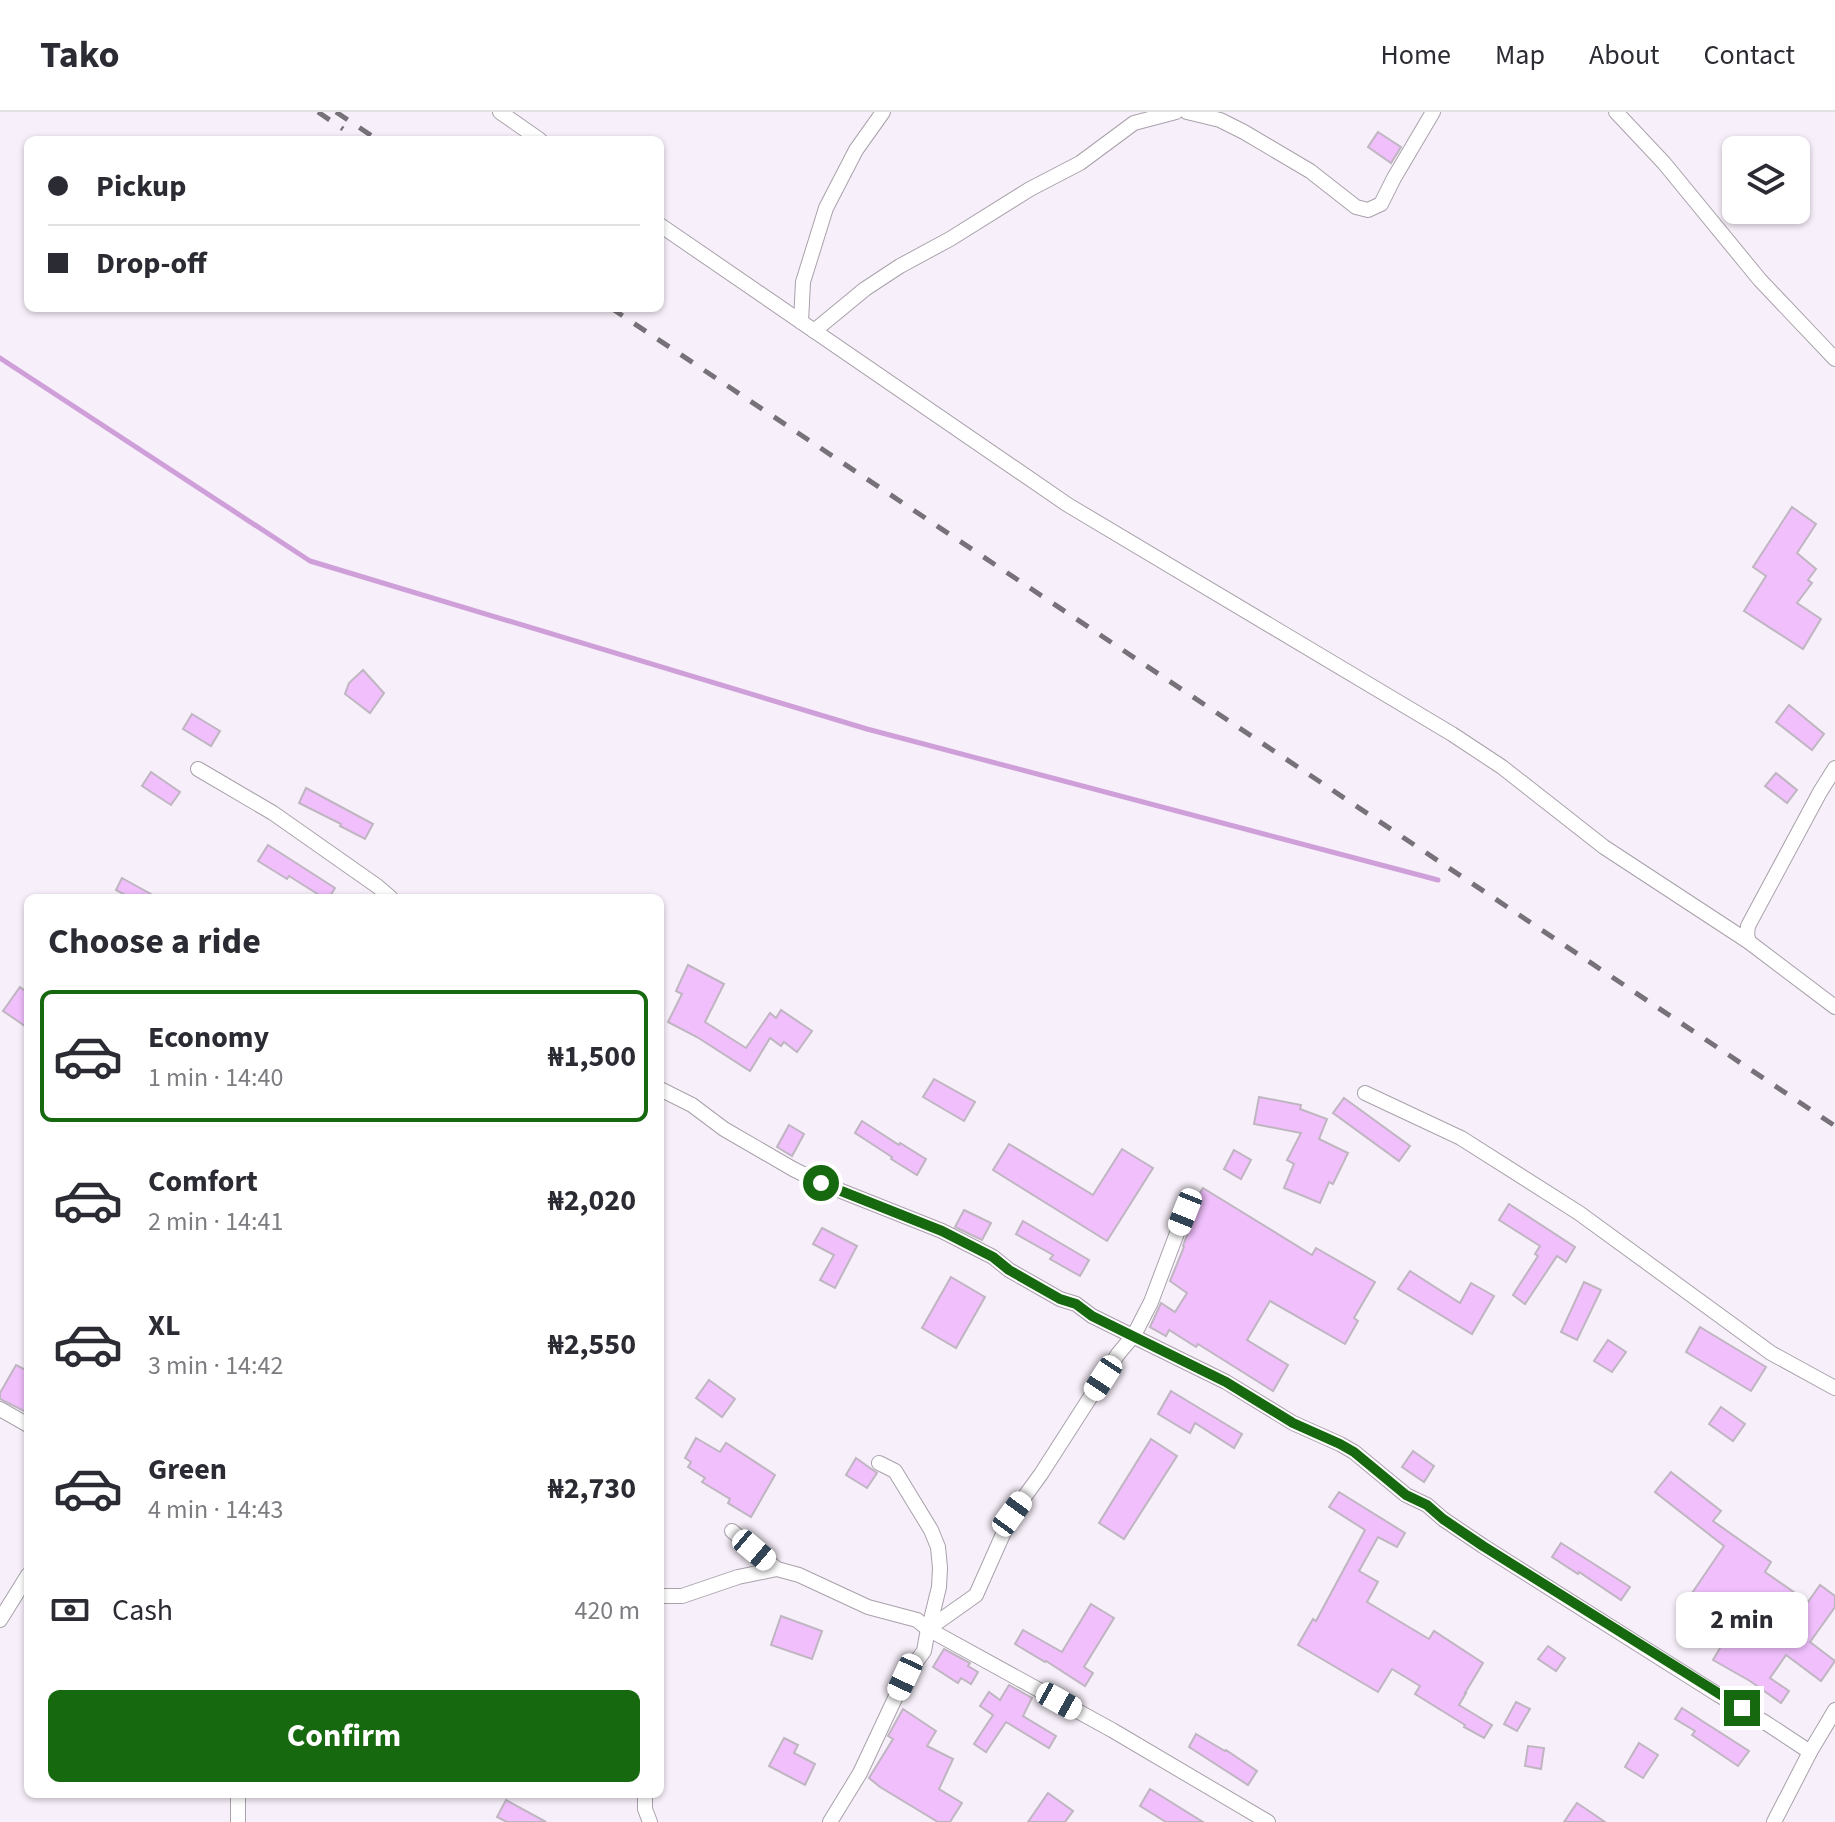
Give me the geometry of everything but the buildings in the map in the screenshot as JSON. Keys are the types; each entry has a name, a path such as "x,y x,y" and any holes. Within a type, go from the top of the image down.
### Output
{"street":[{"path":"500,112 534,136"},
{"path":"801,322 803,282 826,208 856,150 883,112"},
{"path":"814,331 888,274 1030,189 1080,163 1134,123 1176,112"},
{"path":"1187,112 1220,120 1244,132 1310,171 1356,207 1368,210 1381,204 1433,112"},
{"path":"1616,112 1664,163 1760,280 1835,359"},
{"path":"664,228 1068,505 1452,734 1502,767 1604,847 1749,942 1835,1007"},
{"path":"1749,942 1748,926 1835,768"},
{"path":"198,769 273,813 386,894"},
{"path":"664,1091 807,1176 942,1231 993,1257 1009,1270 1060,1299 1076,1304 1092,1316 1226,1382 1293,1423 1354,1452 1406,1495 1427,1505 1483,1546 1810,1752"},
{"path":"1365,1093 1461,1138 1579,1213 1771,1353 1835,1388"},
{"path":"928,1628 976,1595 1012,1514 1118,1354 1134,1335 1151,1302 1185,1212"},
{"path":"0,1409 24,1423"},
{"path":"830,1822 860,1773 905,1677 924,1651 939,1587 938,1547 931,1530 895,1471 879,1463"},
{"path":"732,1531 777,1569 799,1575 868,1607 917,1620 1268,1822"},
{"path":"664,1596 682,1596 738,1577 777,1569"},
{"path":"0,1620 24,1581"},
{"path":"1774,1822 1835,1710"},
{"path":"238,1798 238,1822"},
{"path":"645,1798 650,1822"}],"waterway":[{"path":"0,358 310,561 867,729 1438,880"}],"railway":[{"path":"318,112 343,129"},
{"path":"336,112 372,136"},
{"path":"617,312 1835,1126"}],"route":[{"path":"821,1183 942,1231 993,1257 1009,1270 1060,1299 1076,1304 1092,1316 1226,1382 1293,1423 1340,1444 1406,1495 1427,1505 1483,1546 1742,1708"}]}
